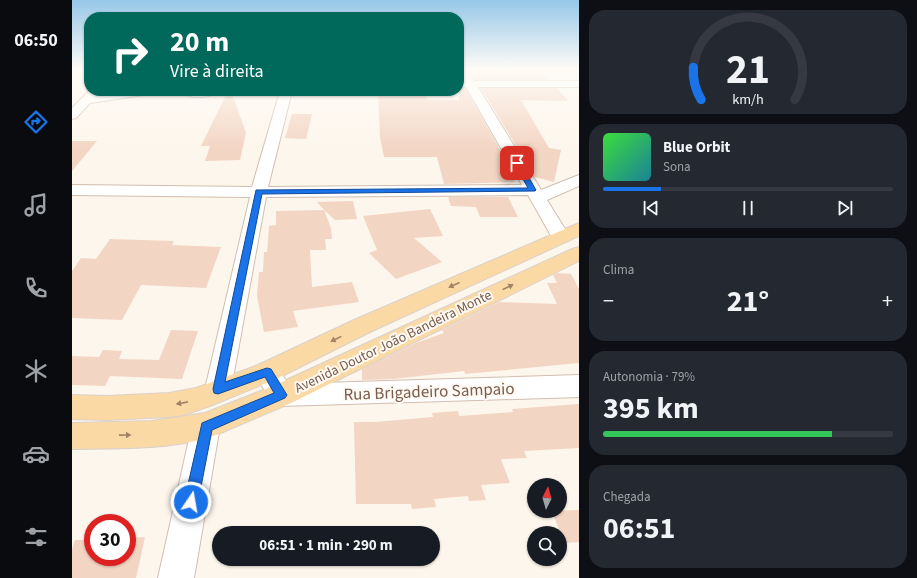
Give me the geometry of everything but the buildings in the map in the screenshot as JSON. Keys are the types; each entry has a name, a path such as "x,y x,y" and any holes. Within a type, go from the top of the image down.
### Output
{"main road":[{"name":"Avenida Doutor João Bandeira Monte","path":"72,407 107,408 184,403 218,389 267,372 362,326 574,247"},
{"name":"Avenida Doutor João Bandeira Monte","path":"86,435 151,434 206,426 281,395 384,346 574,247"},
{"path":"362,326 384,346"},
{"path":"86,435 107,408"}],"street":[{"path":"72,115 93,96"},
{"path":"218,389 259,192 285,96"},
{"path":"473,96 535,194 574,247"},
{"path":"72,190 535,194 579,180"},
{"path":"267,372 281,395"},
{"name":"Rua Brigadeiro Sampaio","path":"281,395 579,386"},
{"path":"176,578 206,426"}],"route":[{"path":"191,502 206,426 281,395 267,372 218,389 259,192 533,190 517,163"}]}
